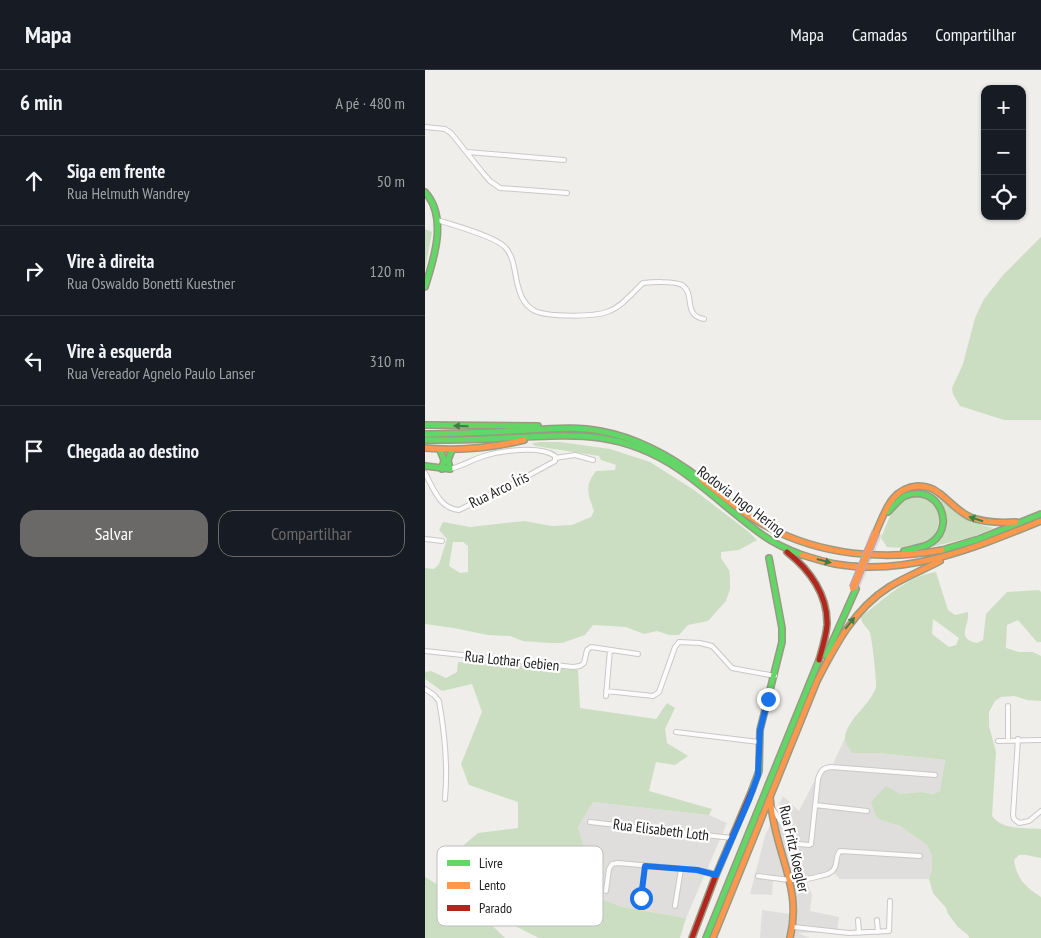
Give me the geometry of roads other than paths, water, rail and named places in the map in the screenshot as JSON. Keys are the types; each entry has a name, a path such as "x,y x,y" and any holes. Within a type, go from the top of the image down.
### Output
{"main road":[{"path":"425,192 433,203 437,220 433,264 425,287"},
{"path":"425,425 553,426 579,429"},
{"name":"Rodovia Ingo Hering","path":"425,434 579,429 612,433 642,444 669,457 747,515 777,532 821,546 877,555 919,554 943,550 1041,514"},
{"name":"Rodovia Ingo Hering","path":"425,440 556,434 583,435 616,440 641,448 676,468 778,545 826,562 856,567 874,568 921,563 954,554 1041,521"},
{"path":"425,448 452,450 509,444 537,436"},
{"path":"440,450 444,460 442,469"},
{"path":"425,466 450,469 448,460 452,450"},
{"path":"713,938 835,634 892,498 907,488 915,486 933,488 961,512 982,521 998,523 1016,522 1041,514"},
{"path":"877,555 918,548 936,539 941,533 943,524 942,509 935,499 926,494 909,494 896,501 878,533"},
{"path":"778,545 803,565 819,588 825,606 827,625 819,660"},
{"path":"817,681 845,630 873,600 887,588 954,554"},
{"path":"691,938 758,775 759,742 763,715 775,676 782,642 782,628 769,558"},
{"path":"706,938 819,660 855,588"},
{"name":"Rua Fritz Koegler","path":"770,795 775,831 792,880 794,893 794,927 790,938"}],"street":[{"path":"425,127 445,129 451,133 490,181 500,188 567,193"},
{"path":"467,152 564,160"},
{"path":"437,220 494,240 504,246 511,255 523,300 533,310 546,314 599,314 618,307 643,283 677,283 687,291 693,314 703,318"},
{"name":"Rua Arco Íris","path":"425,473 445,506 451,510 459,510 555,461 555,456 549,452 525,450 489,455 450,469"},
{"path":"555,458 575,455 593,460"},
{"path":"425,539 442,541"},
{"path":"606,691 653,696 659,692 675,647 679,642 712,646 732,668 775,676"},
{"name":"Rua Lothar Gebien","path":"425,651 573,667 581,666 584,663 587,650 591,647 610,650"},
{"path":"606,696 610,650 638,654"},
{"path":"425,690 434,695 439,701 448,772 445,799"},
{"path":"1008,706 1008,740"},
{"path":"676,732 759,742"},
{"path":"1018,739 1014,820 1019,823 1029,821 1041,811"},
{"path":"998,740 1041,740"},
{"path":"771,806 775,809 787,834 793,841 807,846 811,844 818,779 820,771 824,768 935,775"},
{"path":"815,806 867,811"},
{"name":"Rua Elisabeth Loth","path":"589,822 732,838"},
{"path":"757,876 806,881 832,872 835,868 837,854 840,851 920,856"},
{"path":"606,891 609,868 612,864 618,863 703,871 716,875"},
{"path":"641,898 645,866"},
{"path":"675,906 681,869"},
{"path":"794,927 859,933 889,931 889,901"},
{"path":"859,920 859,933"},
{"path":"877,920 878,932"}]}
